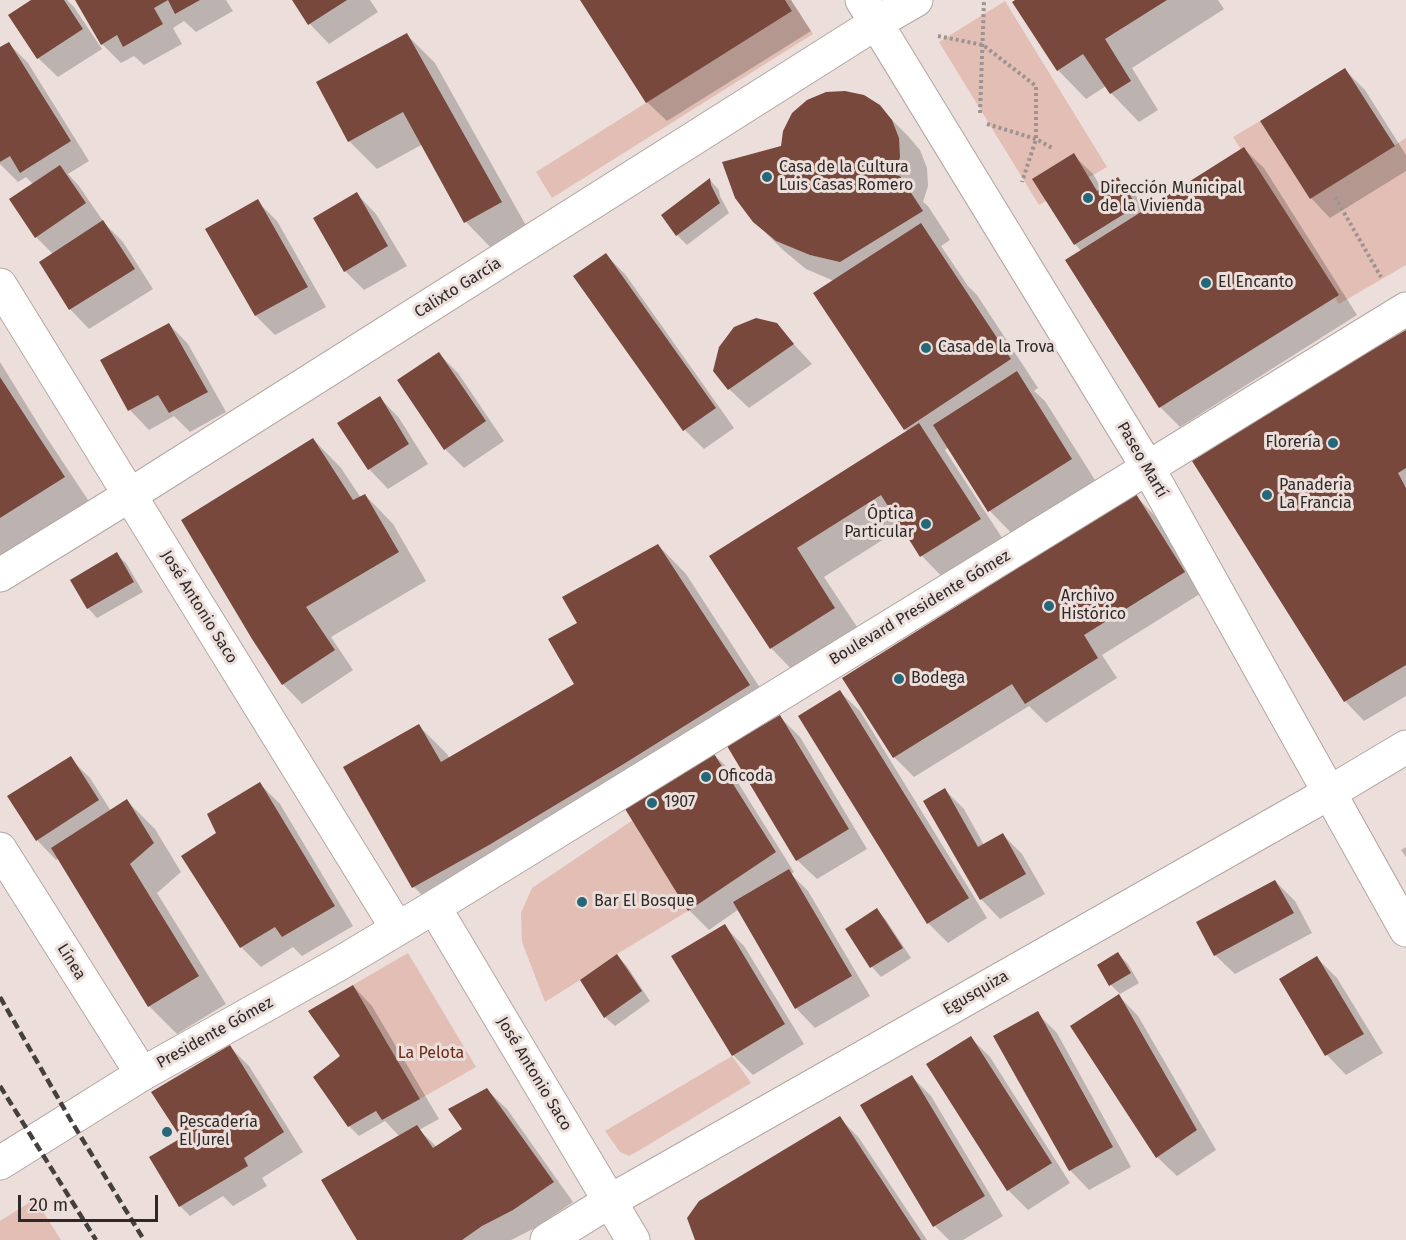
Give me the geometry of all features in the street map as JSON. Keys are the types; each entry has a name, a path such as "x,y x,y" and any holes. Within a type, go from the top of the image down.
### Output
{"street":[{"name":"Calixto García","path":"0,575 130,495 869,12 916,0"},
{"name":"Paseo Martí","path":"869,12 1148,468 1406,930"},
{"name":"José Antonio Saco","path":"0,285 398,928"},
{"name":"Boulevard Presidente Gómez","path":"434,908 1404,310"},
{"name":"Egusquiza","path":"547,1240 610,1201 1329,793 1406,747"},
{"name":"Línea","path":"0,849 142,1074"},
{"name":"José Antonio Saco","path":"434,908 633,1240"},
{"name":"Presidente Gómez","path":"0,1163 142,1074 434,908"}],"path":[{"path":"984,0 980,122 1036,139 1054,149"},
{"path":"869,12 983,45 1036,86 1036,139 1005,234"},
{"path":"1335,197 1404,310"}],"green space":[{"path":"785,0 791,0 813,34 552,198 536,172 792,11"},
{"path":"1005,1 1107,167 1039,205 939,42"},
{"path":"1260,121 1310,199 1406,138 1406,265 1339,304 1233,137"},
{"path":"633,820 688,911 617,954 545,1002 522,942 521,913 532,888"},
{"name":"La Pelota","path":"408,953 476,1067 420,1099 353,985"},
{"path":"732,1056 751,1083 629,1156 620,1152 605,1131"},
{"path":"35,1199 61,1240 0,1240 0,1221"}],"building":[{"path":"31,0 64,0 83,29 37,59 8,15"},
{"path":"75,0 168,0 154,8 163,24 123,47 117,35 101,45"},
{"path":"168,0 200,0 175,14"},
{"path":"292,0 347,0 308,25"},
{"path":"580,0 785,0 792,11 646,103"},
{"path":"1015,0 1167,0 1105,39 1131,81 1110,94 1083,54 1057,71 1012,2"},
{"path":"407,33 502,202 464,223 403,112 348,142 316,82"},
{"path":"9,42 71,141 20,173 10,156 0,162 0,47"},
{"path":"1345,68 1395,146 1310,199 1260,121"},
{"name":"Casa de la Cultura Luis Casas Romero","path":"845,91 864,95 880,105 892,120 899,138 900,157 895,175 900,176 923,211 840,262 810,255 776,241 753,222 735,198 722,162 781,146 783,131 792,113 807,100 826,92"},
{"name":"El Encanto","path":"1244,147 1339,295 1159,408 1065,260"},
{"name":"Dirección Municipal de la Vivienda","path":"1074,153 1097,191 1118,177 1137,206 1074,245 1032,179"},
{"path":"60,165 86,203 35,238 9,199"},
{"path":"710,178 720,203 676,236 661,215"},
{"path":"357,192 388,246 344,272 313,218"},
{"path":"258,199 308,287 255,316 205,229"},
{"path":"103,220 135,269 69,310 39,262"},
{"name":"Casa de la Trova","path":"921,223 1011,359 904,430 813,293"},
{"path":"606,253 716,408 683,431 573,276"},
{"path":"756,318 777,323 794,344 728,390 713,371 719,347 734,327"},
{"path":"169,323 208,392 169,413 158,395 128,411 100,360"},
{"path":"1406,330 1406,468 1398,473 1406,488 1406,665 1344,702 1192,461"},
{"path":"439,352 486,421 444,450 397,380"},
{"path":"1017,371 1072,459 988,512 933,425"},
{"path":"0,377 65,477 0,518"},
{"path":"380,396 409,444 368,470 337,423"},
{"path":"919,423 981,519 920,557 881,495 797,548 835,608 770,649 709,556"},
{"path":"313,438 353,500 365,494 399,552 306,607 335,650 282,685 181,520"},
{"path":"1136,494 1185,572 1084,635 1098,658 1025,704 1012,684 893,758 842,678"},
{"path":"658,544 750,685 489,845 412,888 343,767 419,724 441,762 574,684 548,639 577,623 562,597"},
{"path":"117,552 134,582 87,609 70,580"},
{"path":"840,690 969,898 927,924 798,716"},
{"path":"780,715 849,829 796,861 727,746"},
{"path":"711,749 776,852 688,911 622,804"},
{"path":"71,756 99,800 36,841 7,796"},
{"path":"260,782 335,906 282,937 275,927 240,948 181,856 216,833 207,814"},
{"path":"945,788 978,847 1003,833 1026,874 980,900 923,801"},
{"path":"127,799 154,843 130,864 199,976 148,1007 51,848"},
{"path":"789,869 852,976 795,1009 733,902"},
{"path":"1275,880 1294,913 1214,956 1196,922"},
{"path":"877,908 903,948 870,968 845,929"},
{"path":"725,924 785,1024 732,1056 671,956"},
{"path":"1118,952 1131,973 1109,986 1097,965"},
{"path":"617,954 642,991 604,1018 580,980"},
{"path":"1317,956 1364,1034 1325,1056 1279,979"},
{"path":"353,985 420,1099 382,1120 376,1111 348,1127 313,1077 340,1056 308,1011"},
{"path":"1119,994 1197,1130 1156,1158 1070,1026"},
{"path":"1038,1011 1113,1147 1069,1171 993,1036"},
{"path":"971,1036 1052,1163 1007,1191 926,1064"},
{"path":"230,1045 284,1132 244,1158 248,1166 179,1207 149,1157 181,1138 151,1092"},
{"path":"912,1075 985,1196 933,1227 860,1105"},
{"path":"487,1088 554,1182 513,1210 482,1226 462,1240 357,1240 321,1180 417,1125 433,1148 462,1129 448,1109"},
{"path":"840,1116 921,1240 695,1240 687,1218 699,1201"}],"railway":[{"path":"0,997 70,1119 144,1240"},
{"path":"0,1086 96,1240"}],"place":[{"name":"Casa de la Cultura Luis Casas Romero","path":"767,177"},
{"name":"Dirección Municipal de la Vivienda","path":"1088,198"},
{"name":"El Encanto","path":"1206,283"},
{"name":"Casa de la Trova","path":"926,348"},
{"name":"Florería","path":"1333,443"},
{"name":"Panaderia La Francia","path":"1267,495"},
{"name":"Óptica Particular","path":"926,524"},
{"name":"Archivo Histórico","path":"1049,606"},
{"name":"Bodega","path":"899,679"},
{"name":"Oficoda","path":"706,777"},
{"name":"1907","path":"652,803"},
{"name":"Bar El Bosque","path":"582,902"},
{"name":"Pescadería El Jurel","path":"167,1132"}]}
